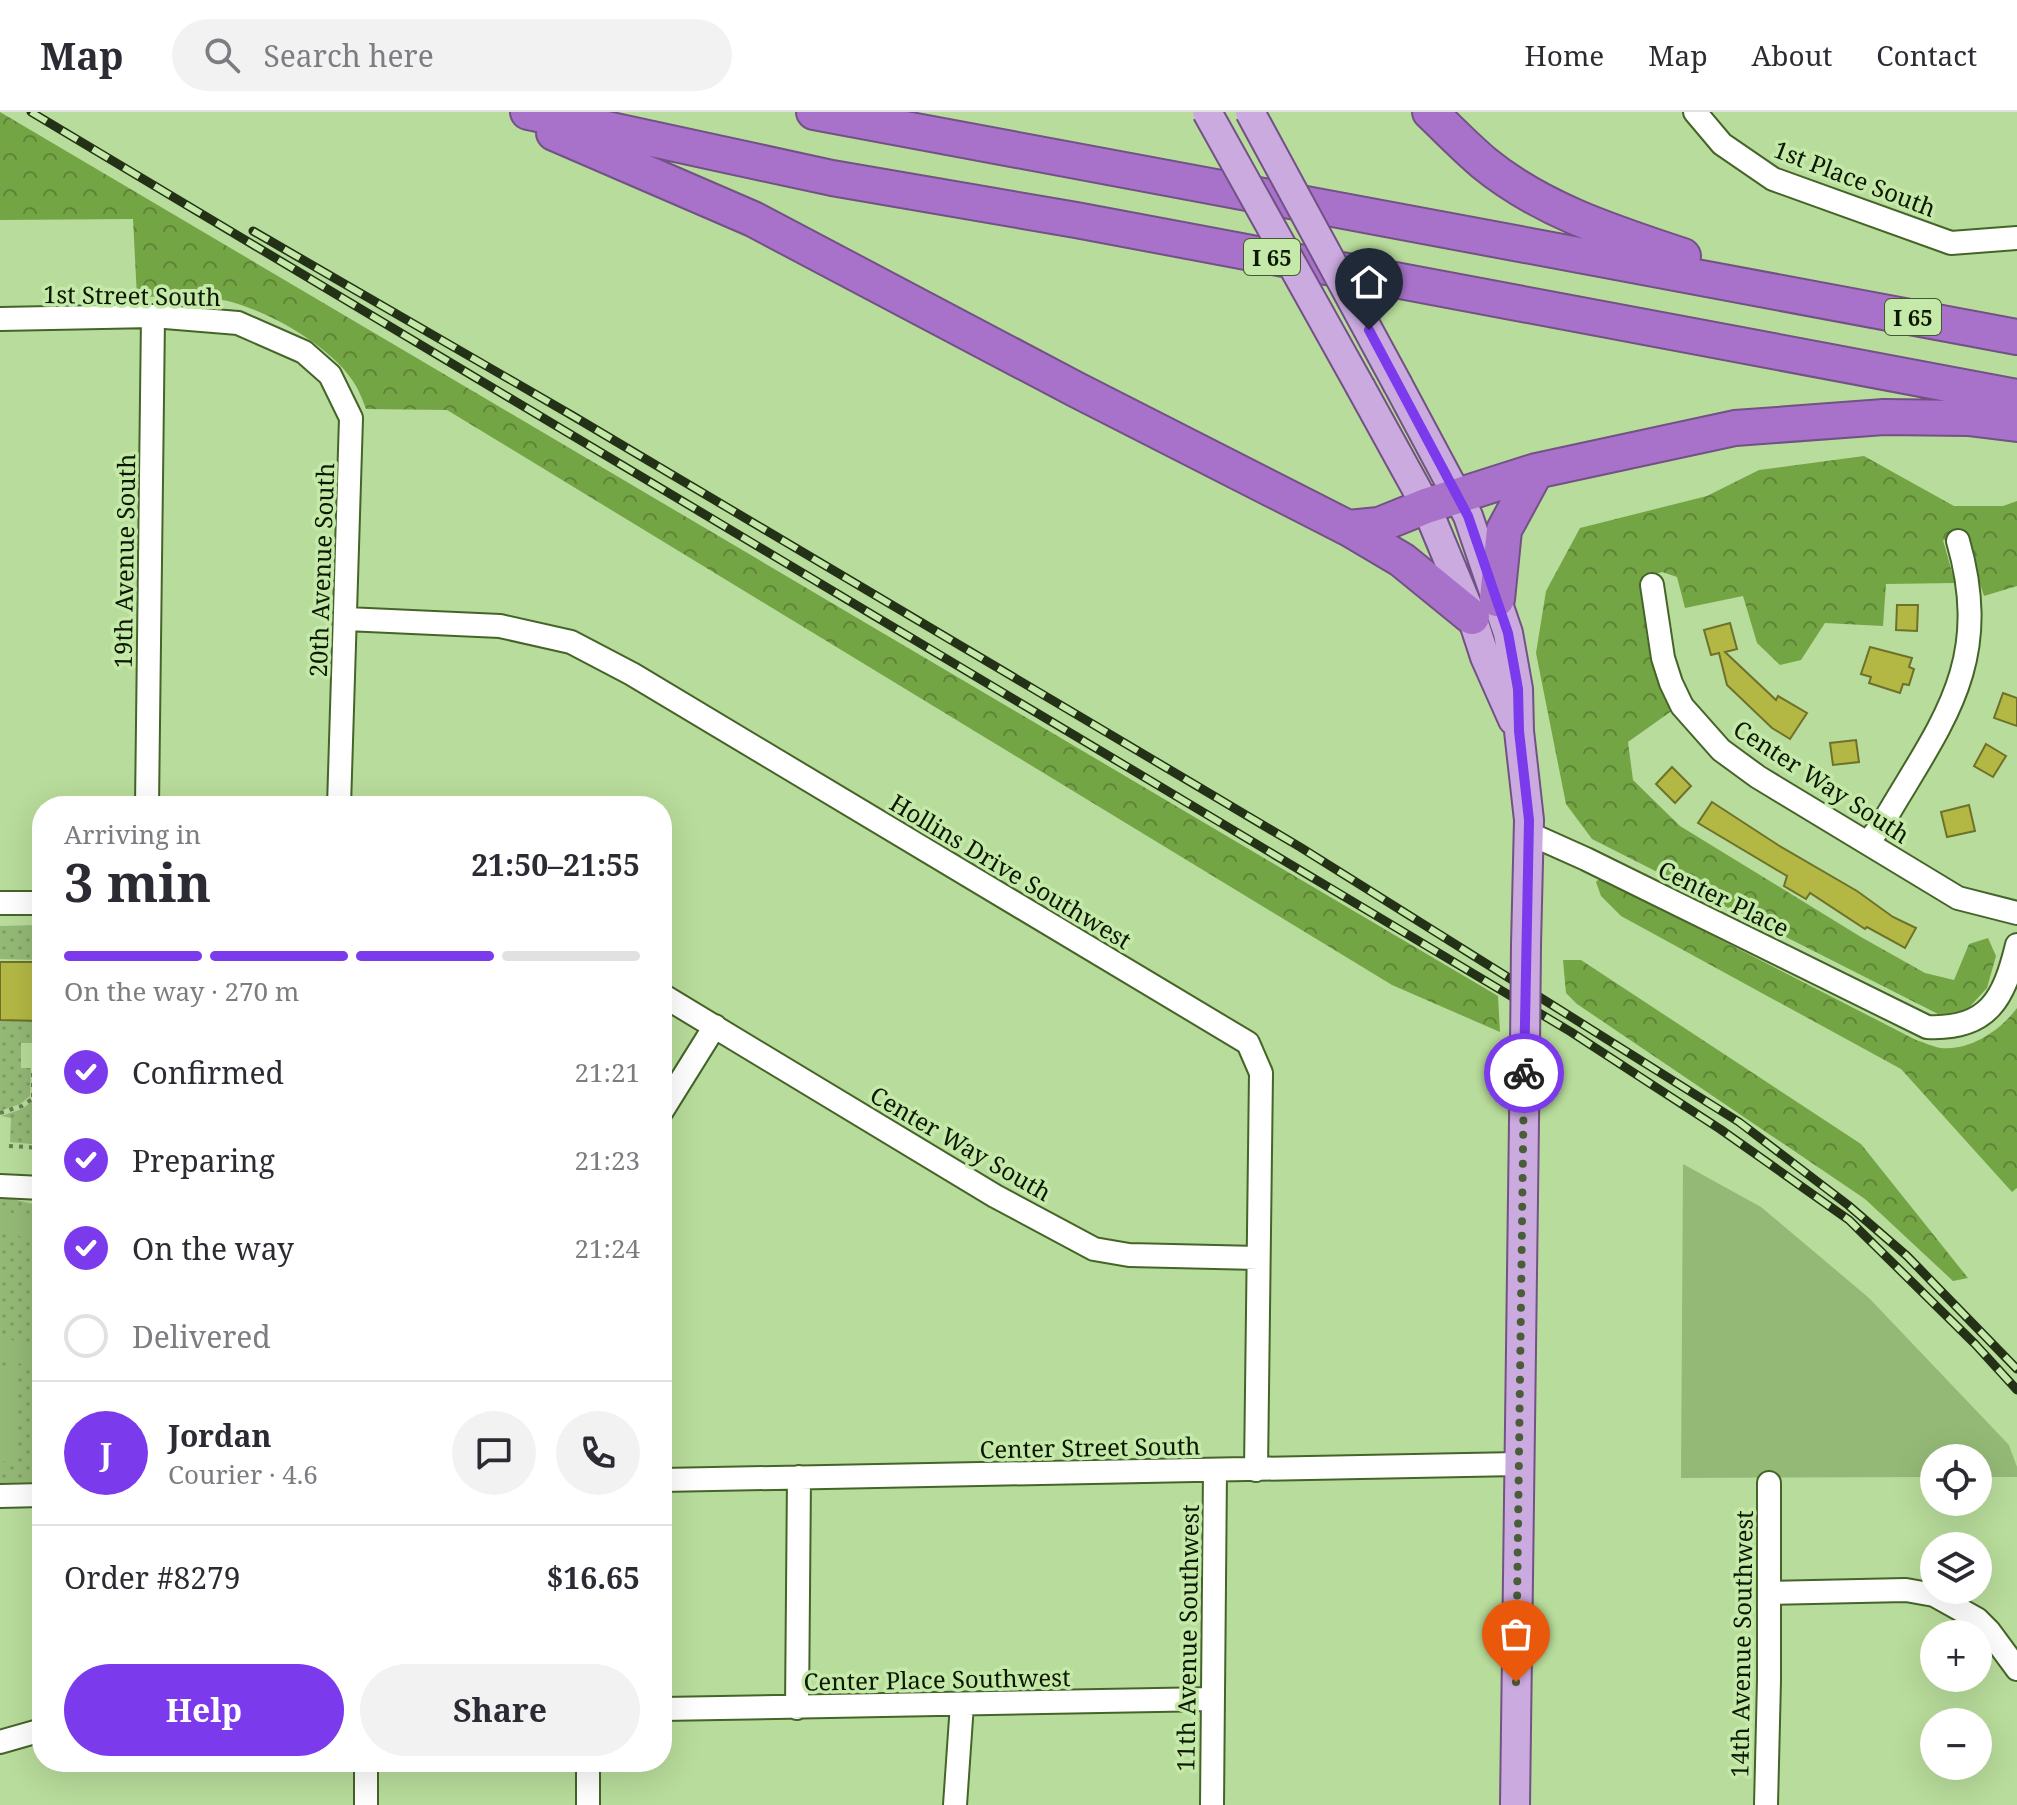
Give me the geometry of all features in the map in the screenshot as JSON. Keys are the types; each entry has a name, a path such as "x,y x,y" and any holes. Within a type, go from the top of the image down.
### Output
{"highway":[{"path":"506,112 753,219 1075,389 1348,528 1484,608 1504,530 1536,471"},
{"name":"I 65","path":"528,112 832,178 1091,223 2017,397"},
{"name":"I 65","path":"814,112 2017,337"},
{"path":"1430,112 1484,163 1528,192 1602,230 1809,298"},
{"path":"1348,528 1379,525 1442,500 1536,471 1735,428 1884,417 1968,418 2017,424"}],"main road":[{"path":"1207,112 1361,388 1442,500 1468,516 1484,608 1508,633 1518,689 1528,833 1515,1805"},
{"path":"1250,112 1398,385 1442,500"}],"street":[{"name":"1st Place South","path":"1695,112 1722,144 1773,179 1951,243 2017,238"},
{"name":"1st Street South","path":"0,319 153,316 238,323 304,352"},
{"name":"19th Avenue South","path":"147,796 153,316"},
{"name":"20th Avenue South","path":"304,352 330,375 351,418 339,796"},
{"path":"1867,843 1881,826 1955,696 1964,668 1971,606 1968,575 1958,541"},
{"name":"Center Way South","path":"1652,585 1663,658 1671,683 1682,706 1702,732 1738,764 1958,898 2017,913"},
{"name":"Hollins Drive Southwest","path":"346,619 500,626 571,642 632,674 1248,1043 1261,1073 1256,1470"},
{"name":"Center Place","path":"1528,833 1927,1027 1945,1028 1965,1024 1995,1003 2006,986 2017,945"},
{"path":"0,903 32,903"},
{"name":"Center Way South","path":"672,1001 995,1196 1094,1249 1129,1255 1258,1258"},
{"path":"672,1095 715,1026"},
{"path":"0,1186 32,1188"},
{"name":"Center Street South","path":"672,1480 1518,1464"},
{"name":"11th Avenue Southwest","path":"1212,1805 1215,1471"},
{"path":"797,1708 799,1477"},
{"name":"14th Avenue Southwest","path":"1766,1805 1769,1483"},
{"path":"0,1496 32,1495"},
{"path":"1769,1593 1906,1590 1934,1595 1977,1619 2017,1669"},
{"name":"Center Place Southwest","path":"672,1709 1213,1699"},
{"path":"955,1805 962,1704"},
{"path":"0,1742 32,1733"},
{"path":"366,1772 366,1805"},
{"path":"588,1772 588,1805"}],"path":[{"path":"0,1113 22,1106 32,1098"},
{"path":"9,1146 32,1147"}],"green space":[{"path":"0,112 1498,996 1500,1032 1392,985 447,410 366,409 356,386 330,356 292,328 250,308 202,297 137,297 133,219 0,220"},
{"path":"1864,456 1954,506 2003,506 2017,501 2017,586 1984,596 1965,539 1943,540 1955,583 1886,584 1883,626 1825,623 1801,660 1780,665 1757,643 1743,596 1685,608 1677,577 1662,572 1645,578 1646,632 1651,661 1673,710 1628,742 1633,780 1680,826 1925,973 1954,980 1969,944 1988,938 1996,956 1987,988 1964,1013 1940,1015 1592,839 1566,804 1536,653 1546,591 1580,528 1707,496 1759,470"},
{"path":"1600,878 1935,1047 1952,1048 1974,1042 1994,1031 2017,1008 2017,1188 2012,1192 1901,1069 1621,916 1601,896 1596,882"},
{"path":"32,925 32,960 0,959 0,926"},
{"path":"1563,960 1581,960 1861,1144 1968,1278 1953,1281 1865,1199 1577,1004 1566,993"},
{"path":"0,1021 32,1021 32,1043 21,1043 21,1068 31,1068 30,1096 20,1104 0,1111"},
{"path":"32,1102 32,1144 10,1142 11,1118 1,1116 22,1109"},
{"path":"1683,1164 1761,1207 1869,1298 2009,1445 2017,1467 2017,1477 1992,1477 1992,1444 1920,1444 1920,1477 1681,1478"},
{"path":"0,1196 32,1204 32,1482 0,1483"},
{"path":"0,1211 10,1212 32,1223 32,1243 7,1229 0,1228"},
{"path":"0,1333 32,1351 32,1371 0,1351"},
{"path":"16,1367 17,1461 0,1461 0,1368"}],"building":[{"path":"1897,605 1918,605 1917,631 1896,630"},
{"path":"1730,623 1737,649 1725,652 1776,700 1778,696 1807,713 1790,739 1772,728 1727,685 1719,653 1711,655 1704,630"},
{"path":"1870,647 1912,658 1909,667 1914,669 1909,685 1903,684 1900,693 1869,683 1871,677 1861,674"},
{"path":"2003,693 2017,698 2017,726 1994,718"},
{"path":"1856,740 1859,762 1833,765 1830,743"},
{"path":"1986,744 2006,756 1993,777 1974,766"},
{"path":"1672,767 1691,786 1675,803 1656,784"},
{"path":"1712,802 1857,891 1893,917 1916,928 1905,948 1867,927 1865,929 1810,893 1806,899 1784,886 1787,876 1698,823"},
{"path":"1969,805 1975,831 1947,837 1941,812"},
{"path":"0,962 32,962 32,1021 0,1020"}],"railway":[{"path":"31,112 1571,1032 1720,1129 1849,1220 1975,1344 2017,1390"},
{"path":"253,231 573,416 1300,847 1739,1122 1848,1205 1907,1256 2017,1369"}],"way so far":[{"path":"1516,1682 1524,1073"}],"route":[{"path":"1369,330 1468,516 1508,633 1518,689 1519,731 1529,820 1524,1073"}]}
